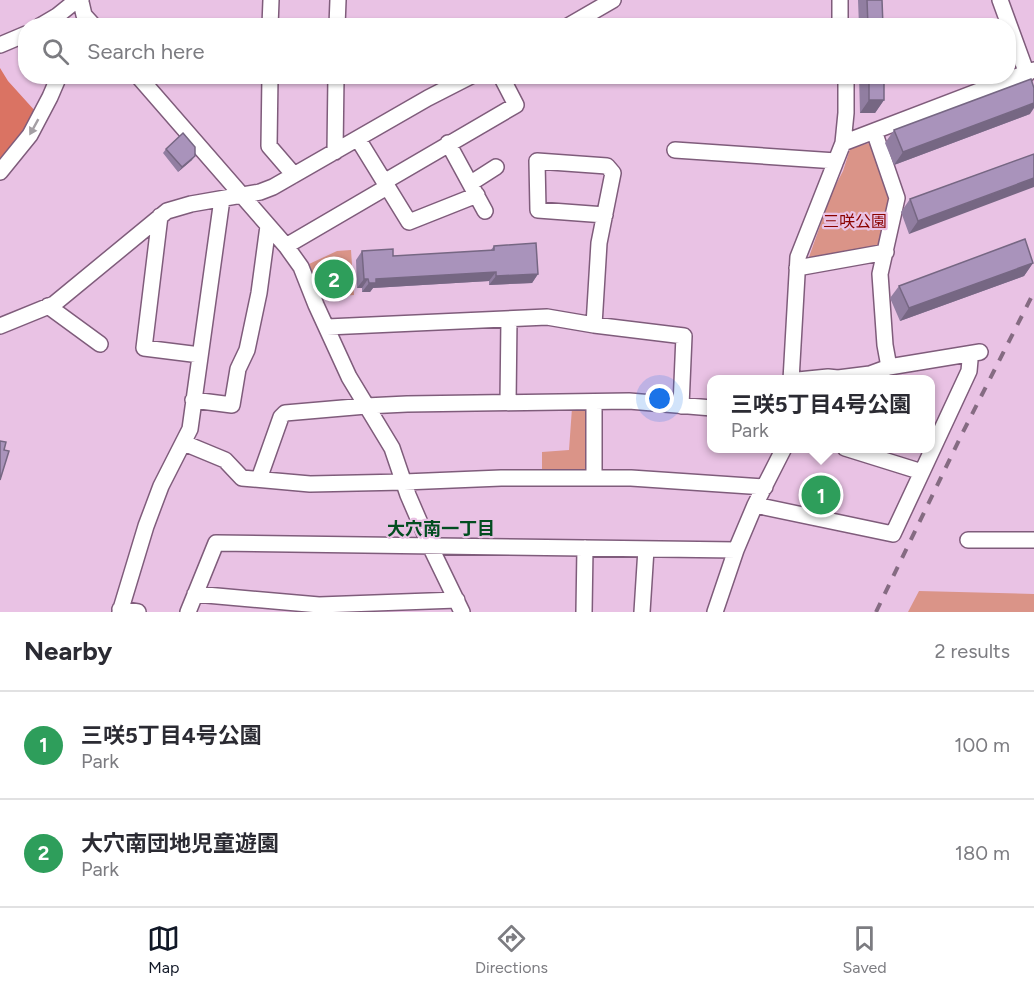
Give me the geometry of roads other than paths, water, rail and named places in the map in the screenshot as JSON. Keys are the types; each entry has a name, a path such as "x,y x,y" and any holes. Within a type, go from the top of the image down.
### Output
{"street":[{"path":"270,0 270,18"},
{"path":"337,18 338,0"},
{"path":"582,18 613,0"},
{"path":"840,0 840,18"},
{"path":"1000,0 1008,18"},
{"path":"54,18 72,4 83,11"},
{"path":"0,45 18,37"},
{"path":"1016,38 1030,72"},
{"path":"0,172 30,135 56,84"},
{"path":"145,84 286,246 301,267 349,377 392,448 408,495 460,606 319,604 195,594"},
{"path":"270,84 269,146 294,175"},
{"path":"335,152 336,84"},
{"path":"0,326 54,304 167,211 242,196 273,187 455,84"},
{"path":"286,246 448,144 516,105 505,84"},
{"path":"791,375 798,257 843,143 846,84"},
{"path":"843,143 998,84"},
{"path":"874,131 897,198 880,274 885,345 889,367"},
{"path":"358,139 409,222 474,189 496,167"},
{"path":"448,144 485,211"},
{"path":"675,150 836,161"},
{"path":"594,325 599,243 605,215 613,173 607,166 537,161 538,210 605,215"},
{"path":"138,612 120,610 161,486 190,429 222,200"},
{"path":"160,216 144,348 201,355"},
{"path":"194,400 232,405 238,369 247,350 259,293 268,226"},
{"path":"797,268 886,252"},
{"path":"48,306 100,344"},
{"path":"327,327 547,317 684,336 681,405"},
{"path":"508,403 509,318"},
{"path":"862,375 889,367 974,353 970,360 969,371 935,444"},
{"path":"259,479 281,417 285,413 366,406 628,401 707,408"},
{"path":"594,402 594,477"},
{"path":"184,443 225,460 242,478 310,484 594,477 765,487"},
{"path":"715,612 736,550 782,453"},
{"path":"861,453 922,472"},
{"path":"756,505 893,534 931,453"},
{"path":"968,540 1034,540"},
{"path":"188,612 216,543 736,550"},
{"path":"584,612 585,548"},
{"path":"642,612 646,549"}],"railway":[{"path":"876,612 1034,292"}],"place":[{"name":"大穴南団地児童遊園","path":"334,279"},
{"name":"三咲5丁目4号公園","path":"821,495"}],"district":[{"name":"大穴南一丁目","path":"441,529"}],"park label":[{"name":"三咲公園","path":"855,221"}]}
